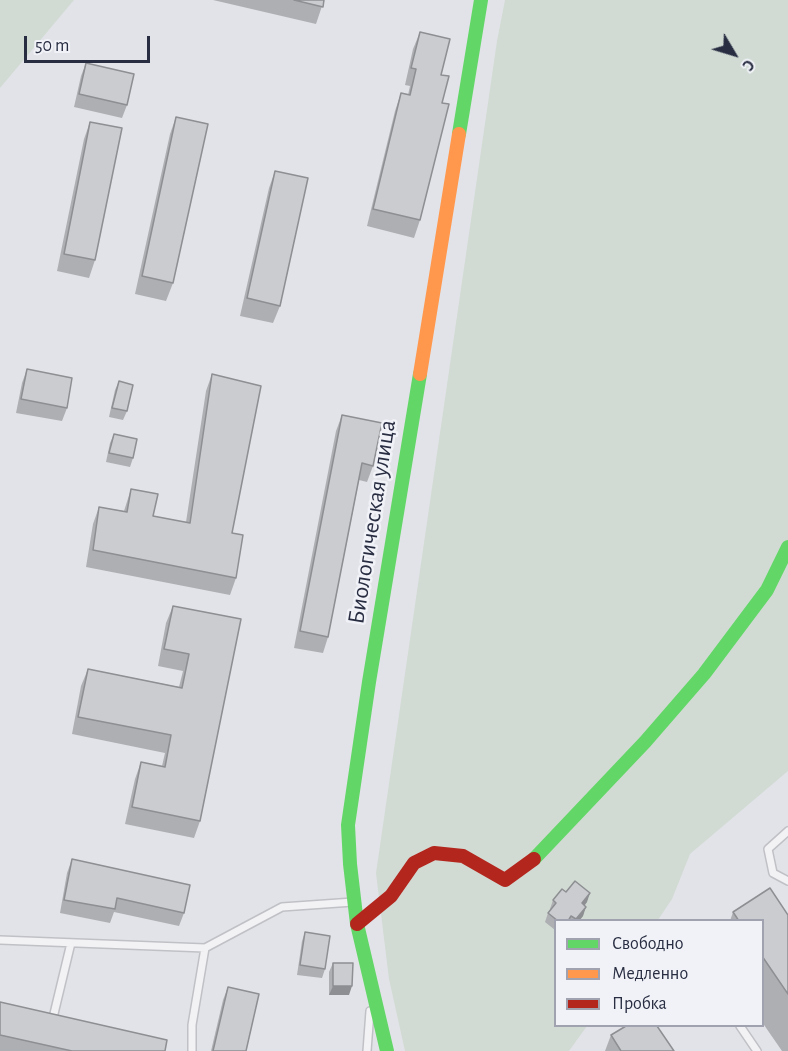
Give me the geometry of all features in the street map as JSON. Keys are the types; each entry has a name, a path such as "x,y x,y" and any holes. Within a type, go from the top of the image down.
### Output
{"street":[{"name":"Биологическая улица","path":"387,1051 357,924 348,825 481,0"},
{"path":"357,924 391,896 414,862 434,853 463,856 505,880 539,855 645,742 704,674 767,590 788,547"}],"lane":[{"path":"788,831 768,849 773,873 788,881"},
{"path":"0,940 205,948 282,907 355,902"},
{"path":"51,1027 72,943"},
{"path":"192,1051 192,1025 205,948"},
{"path":"367,1051 372,988"},
{"path":"40,1025 61,1030"},
{"path":"741,1027 757,1051"}],"shaded area":[{"path":"0,0 74,0 0,88"},
{"path":"505,0 788,0 788,771 690,854 672,899 659,919 554,919 554,1027 586,1027 569,1051 405,1051 389,979 376,873 497,41"}],"building":[{"path":"294,0 324,0 323,7"},
{"path":"420,32 450,39 441,75 449,76 442,103 449,104 420,220 373,209 401,93 410,95 416,69 411,68"},
{"path":"86,63 134,74 127,105 79,94"},
{"path":"176,117 208,124 173,283 142,276"},
{"path":"90,122 122,128 95,260 64,254"},
{"path":"275,171 308,178 280,306 247,298"},
{"path":"27,369 72,378 67,408 21,399"},
{"path":"212,374 261,386 232,533 243,535 236,578 93,550 99,507 127,512 131,489 158,494 153,516 190,523"},
{"path":"119,381 133,385 127,411 112,408"},
{"path":"342,415 382,423 373,466 362,463 328,637 300,631"},
{"path":"114,434 137,439 133,458 109,453"},
{"path":"173,606 241,619 200,821 132,807 141,762 165,767 171,735 78,717 88,669 182,688 189,654 164,649"},
{"path":"72,859 190,885 184,913 117,898 115,909 64,900"},
{"path":"575,881 590,893 582,903 586,907 576,919 571,916 569,919 556,919 548,913 556,903 553,900 562,889 566,892"},
{"path":"770,888 788,915 788,994 764,959 764,919 738,919 733,912"},
{"path":"305,932 330,936 325,969 300,965"},
{"path":"333,963 353,963 352,986 333,986"},
{"path":"228,987 259,994 246,1051 213,1051"},
{"path":"0,1002 167,1040 165,1051 72,1051 0,1035"},
{"path":"624,1027 658,1027 674,1051 621,1051 611,1035"}],"traffic: fast":[{"path":"459,134 481,0"},
{"path":"387,1051 357,924 348,825 369,682 420,374"},
{"path":"534,859 645,742 704,674 767,590 788,547"}],"traffic: slow":[{"path":"420,374 459,134"}],"traffic: jam":[{"path":"357,924 391,896 414,863 434,853 463,856 505,880 534,859"}]}
